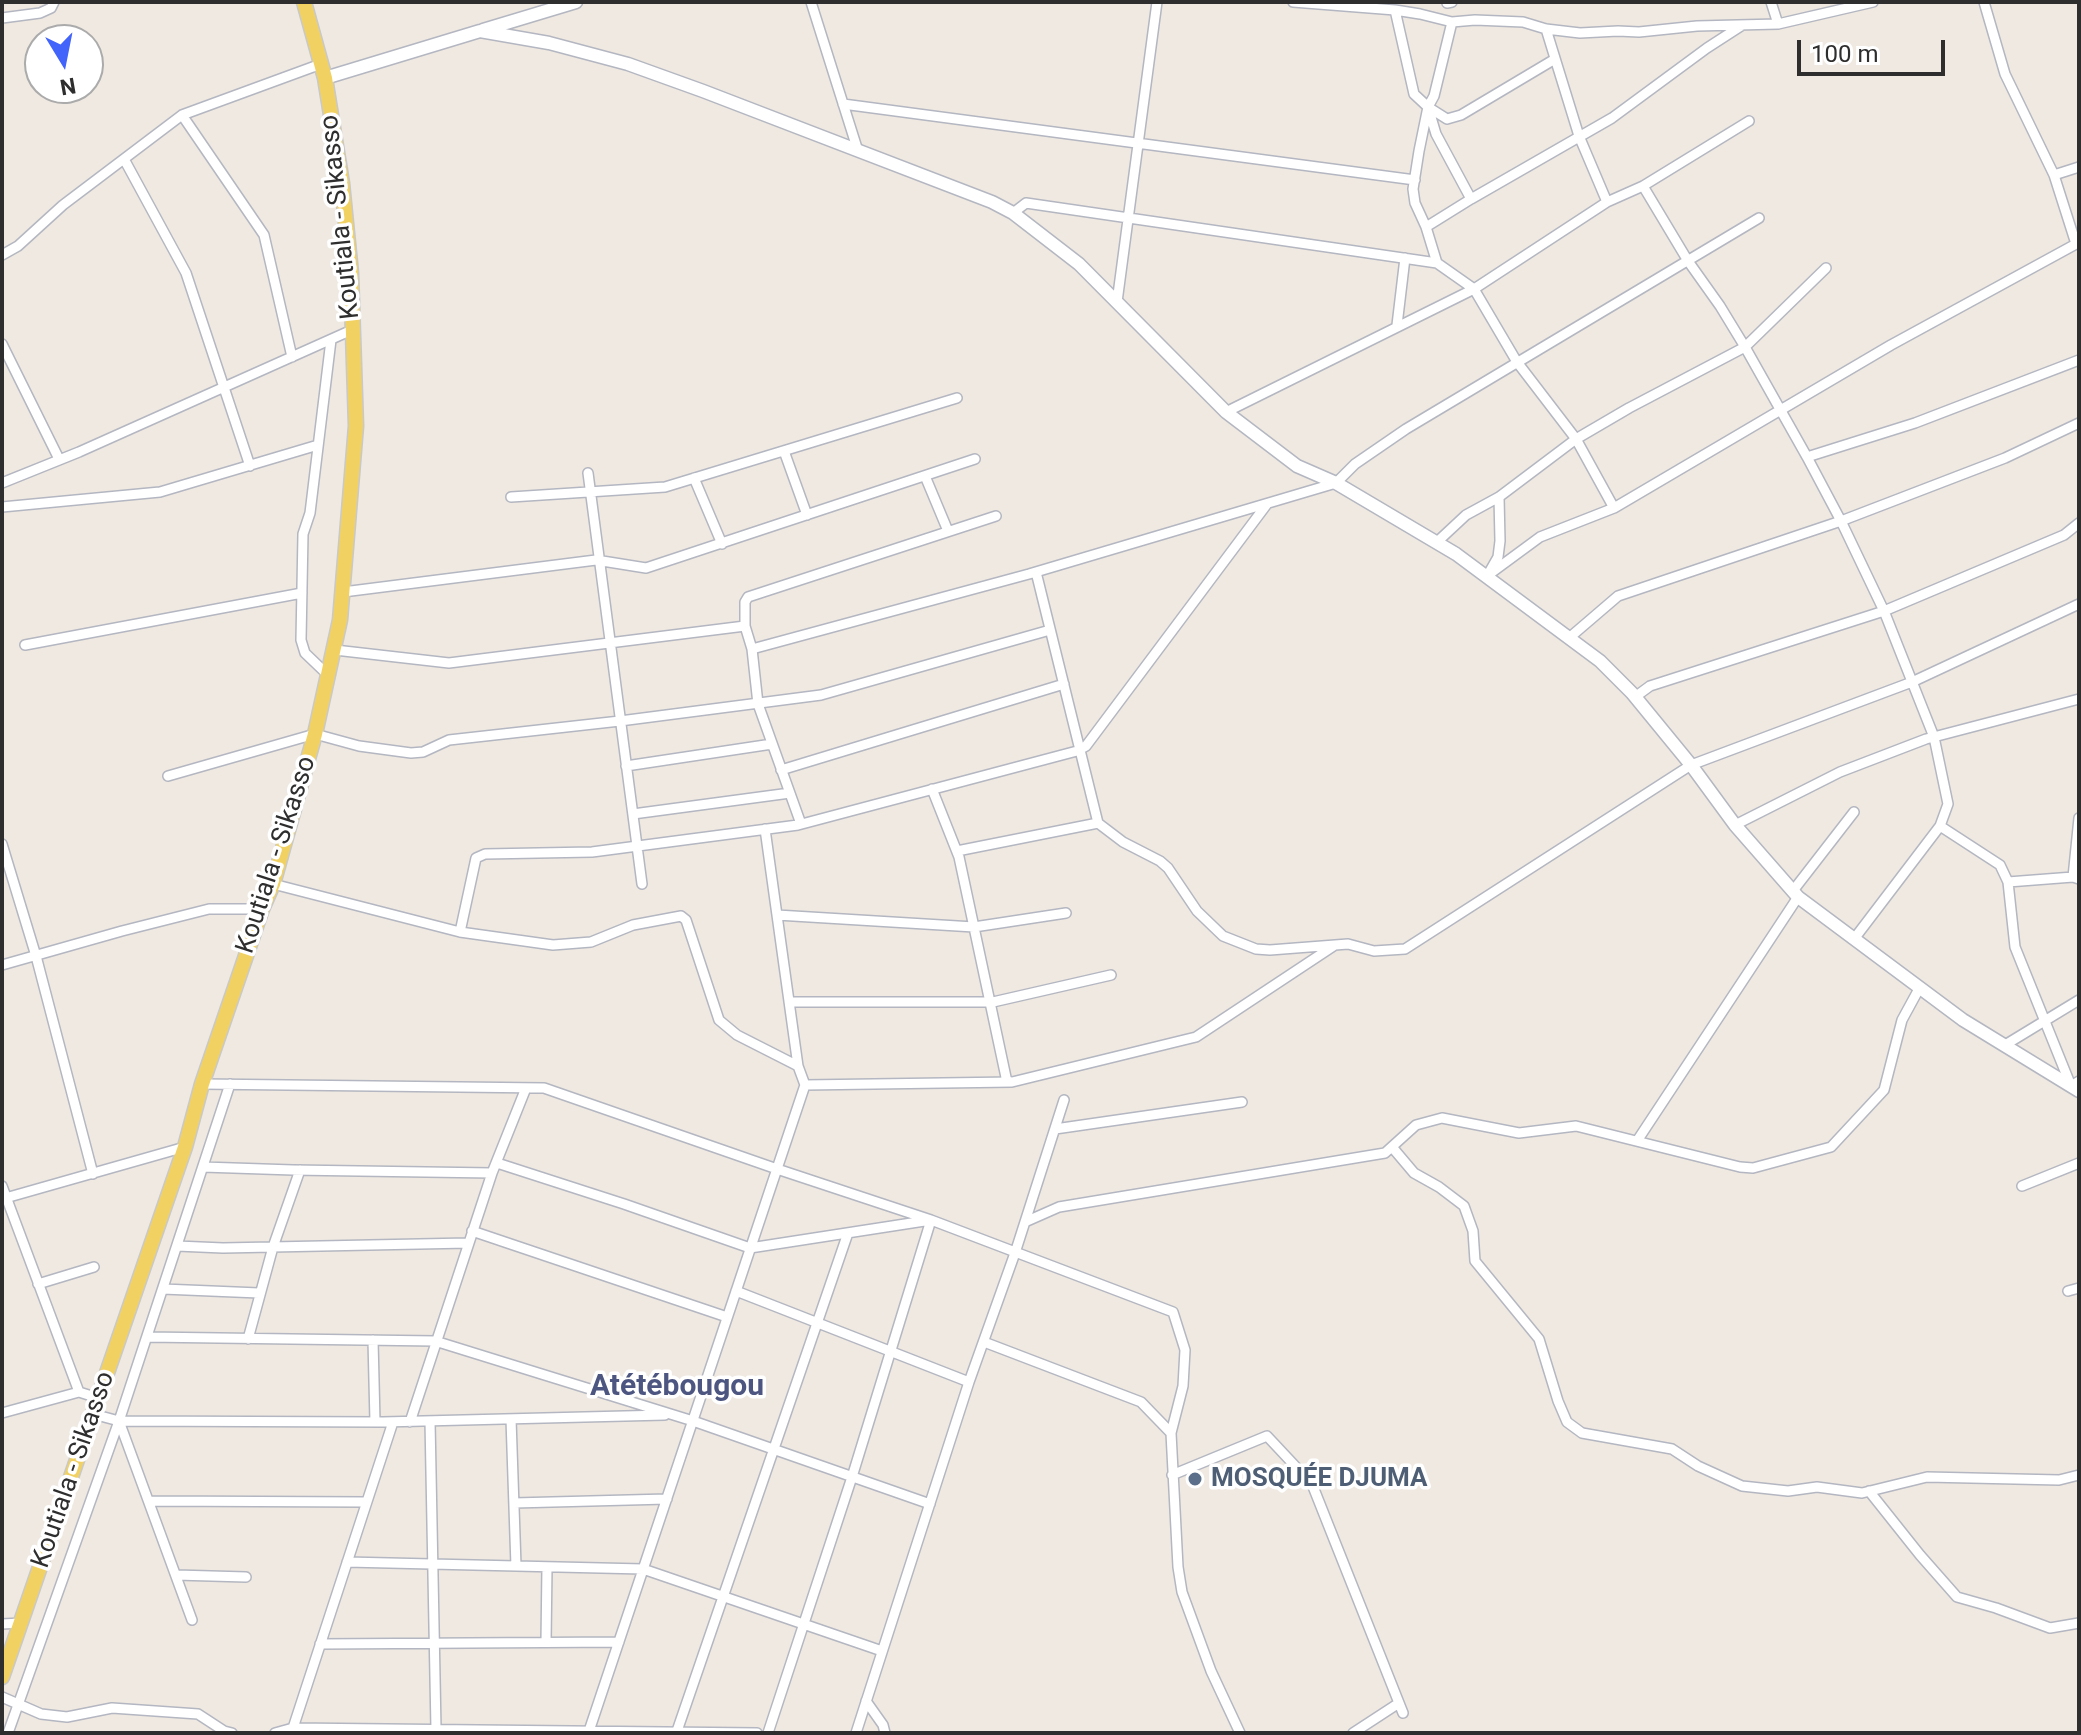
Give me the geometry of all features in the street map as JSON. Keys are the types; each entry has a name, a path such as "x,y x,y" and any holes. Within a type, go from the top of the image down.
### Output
{"main road":[{"name":"Koutiala - Sikasso","path":"2,1677 185,1147 202,1084 273,884 335,650 343,592 356,426 354,329 342,183 323,71 304,2"}],"street":[{"path":"2,18 40,13 51,8 54,2"},
{"path":"2,255 18,246 63,205 182,115 323,71 480,31 576,2"},
{"path":"811,2 858,151"},
{"path":"1117,302 1157,2"},
{"path":"1293,2 1395,10 1452,22 1523,22 1546,29 1580,33 1778,24 1873,2"},
{"path":"1771,2 1778,24"},
{"path":"1487,576 1540,537 1614,508 1891,345 2076,244 2054,175 2005,74 1984,2"},
{"path":"1395,10 1414,94 1447,119 1461,115 1555,59"},
{"path":"1437,263 1415,203 1413,189 1428,107 1434,96 1452,22"},
{"path":"1426,227 1612,118 1741,26"},
{"path":"1546,29 1579,136 1607,202"},
{"path":"480,31 549,43 628,64 992,202 1013,213 1079,264 1226,412 1297,466 1336,483 1437,542 1600,661 1635,697 1735,825 1795,894 1963,1020 2076,1086"},
{"path":"843,104 1415,180"},
{"path":"1428,107 1436,134 1471,199"},
{"path":"182,115 264,235 292,357"},
{"path":"1226,412 1474,289 1607,202 1643,186 1749,121"},
{"path":"124,159 186,273 250,466"},
{"path":"2054,175 2079,167"},
{"path":"1643,186 1745,347 1841,521 1884,611 1934,737 1948,804 1940,826 1854,939"},
{"path":"1013,213 1026,203 1437,263 1474,289 1517,362 1576,439 1614,508"},
{"path":"752,649 1036,572 1336,483 1355,464 1406,429 1759,218"},
{"path":"1397,325 1405,258"},
{"path":"1437,542 1466,515 1499,497 1576,439 1745,347 1826,268"},
{"path":"2,483 354,329"},
{"path":"329,676 305,651 301,640 303,534 310,513 331,340"},
{"path":"2,344 59,459"},
{"path":"1807,457 1915,423 2079,360"},
{"path":"511,497 665,487 957,398"},
{"path":"1569,638 1618,596 1841,521 2005,458 2079,423"},
{"path":"2,507 160,492 318,445"},
{"path":"784,451 807,515"},
{"path":"343,592 599,561 646,568 975,459"},
{"path":"588,473 642,884"},
{"path":"925,476 948,531"},
{"path":"694,478 722,544"},
{"path":"1487,576 1498,557 1499,497"},
{"path":"460,932 476,858 485,854 592,852 801,824 1086,746 1267,504"},
{"path":"801,824 758,704 752,649 745,626 745,602 748,597 996,516"},
{"path":"1635,697 1650,686 1884,611 2064,535 2079,523"},
{"path":"1036,572 1098,823 1123,842 1168,868 1197,911 1223,936 1256,949 1270,950 1348,944 1374,951 1405,949 1691,765 1912,682 2079,604"},
{"path":"25,645 302,593"},
{"path":"335,650 449,663 745,626"},
{"path":"168,776 315,734 359,746 411,753 423,752 449,740 821,695 1050,630"},
{"path":"781,770 1064,684"},
{"path":"1735,825 1840,772 1934,737 2079,699"},
{"path":"626,766 772,744"},
{"path":"932,789 957,851 1007,1082"},
{"path":"633,814 790,793"},
{"path":"1637,1141 1795,894 1854,812"},
{"path":"2008,882 2076,878 2079,818"},
{"path":"957,851 1098,823"},
{"path":"1940,826 2000,865 2008,882 2015,947 2076,1086"},
{"path":"589,1731 805,1085 798,1066 765,829"},
{"path":"2,844 36,956 93,1174"},
{"path":"273,884 460,932 553,945 591,942 633,925 681,916 686,920 719,1020 737,1035 798,1066"},
{"path":"2,965 209,909 262,909"},
{"path":"777,915 974,927 1066,913"},
{"path":"805,1085 1007,1082 1196,1037 1335,945"},
{"path":"789,1002 990,1002 1111,975"},
{"path":"1025,1222 1059,1207 1385,1153 1416,1125 1442,1118 1519,1133 1576,1126 1753,1168 1831,1147 1884,1090 1902,1020 1920,987"},
{"path":"2005,1045 2079,1000"},
{"path":"202,1084 544,1088 931,1220 1173,1312 1185,1350 1183,1386 1171,1433 1178,1567 1182,1592 1211,1671 1240,1733"},
{"path":"8,1733 119,1421 230,1084"},
{"path":"410,1422 492,1173 526,1088"},
{"path":"856,1733 1064,1100"},
{"path":"1055,1129 1242,1102"},
{"path":"4,1198 185,1147"},
{"path":"1392,1147 1414,1173 1464,1206 1473,1231 1475,1261 1539,1339 1562,1412 1567,1422 1582,1433 1672,1449 1698,1466 1742,1486 1788,1491 1817,1487 1862,1493 1927,1477 2059,1480 2079,1475"},
{"path":"497,1163 750,1248 931,1220"},
{"path":"2022,1186 2079,1163"},
{"path":"203,1167 492,1173"},
{"path":"248,1339 273,1247 300,1170"},
{"path":"2,1186 79,1392"},
{"path":"768,1733 852,1477 931,1220"},
{"path":"472,1231 727,1317"},
{"path":"677,1731 848,1233"},
{"path":"177,1246 468,1243"},
{"path":"38,1284 94,1267"},
{"path":"2068,1291 2079,1288"},
{"path":"163,1289 259,1293"},
{"path":"736,1291 969,1382"},
{"path":"147,1337 435,1341 675,1415 930,1504"},
{"path":"373,1340 375,1422"},
{"path":"984,1342 1141,1402 1171,1433"},
{"path":"2,1413 79,1392 98,1398"},
{"path":"93,1414 119,1421 375,1422 675,1415"},
{"path":"511,1419 516,1566"},
{"path":"119,1421 192,1620"},
{"path":"430,1421 436,1729"},
{"path":"293,1728 393,1422"},
{"path":"1172,1475 1267,1436 1312,1484 1401,1708 1353,1733"},
{"path":"1869,1491 1957,1597 2050,1628 2079,1623"},
{"path":"514,1503 667,1499"},
{"path":"149,1501 366,1502"},
{"path":"347,1562 643,1569 882,1651"},
{"path":"546,1642 547,1567"},
{"path":"176,1575 246,1577"},
{"path":"2,1624 21,1623"},
{"path":"320,1644 619,1642"},
{"path":"2,1697 41,1714 67,1717 112,1708 198,1714 232,1733"},
{"path":"866,1701 885,1733"},
{"path":"275,1733 293,1728 757,1733"}],"place":[{"name":"MOSQUÉE DJUMA","path":"1195,1479"}],"district":[{"name":"Atétébougou","path":"677,1387"}]}
